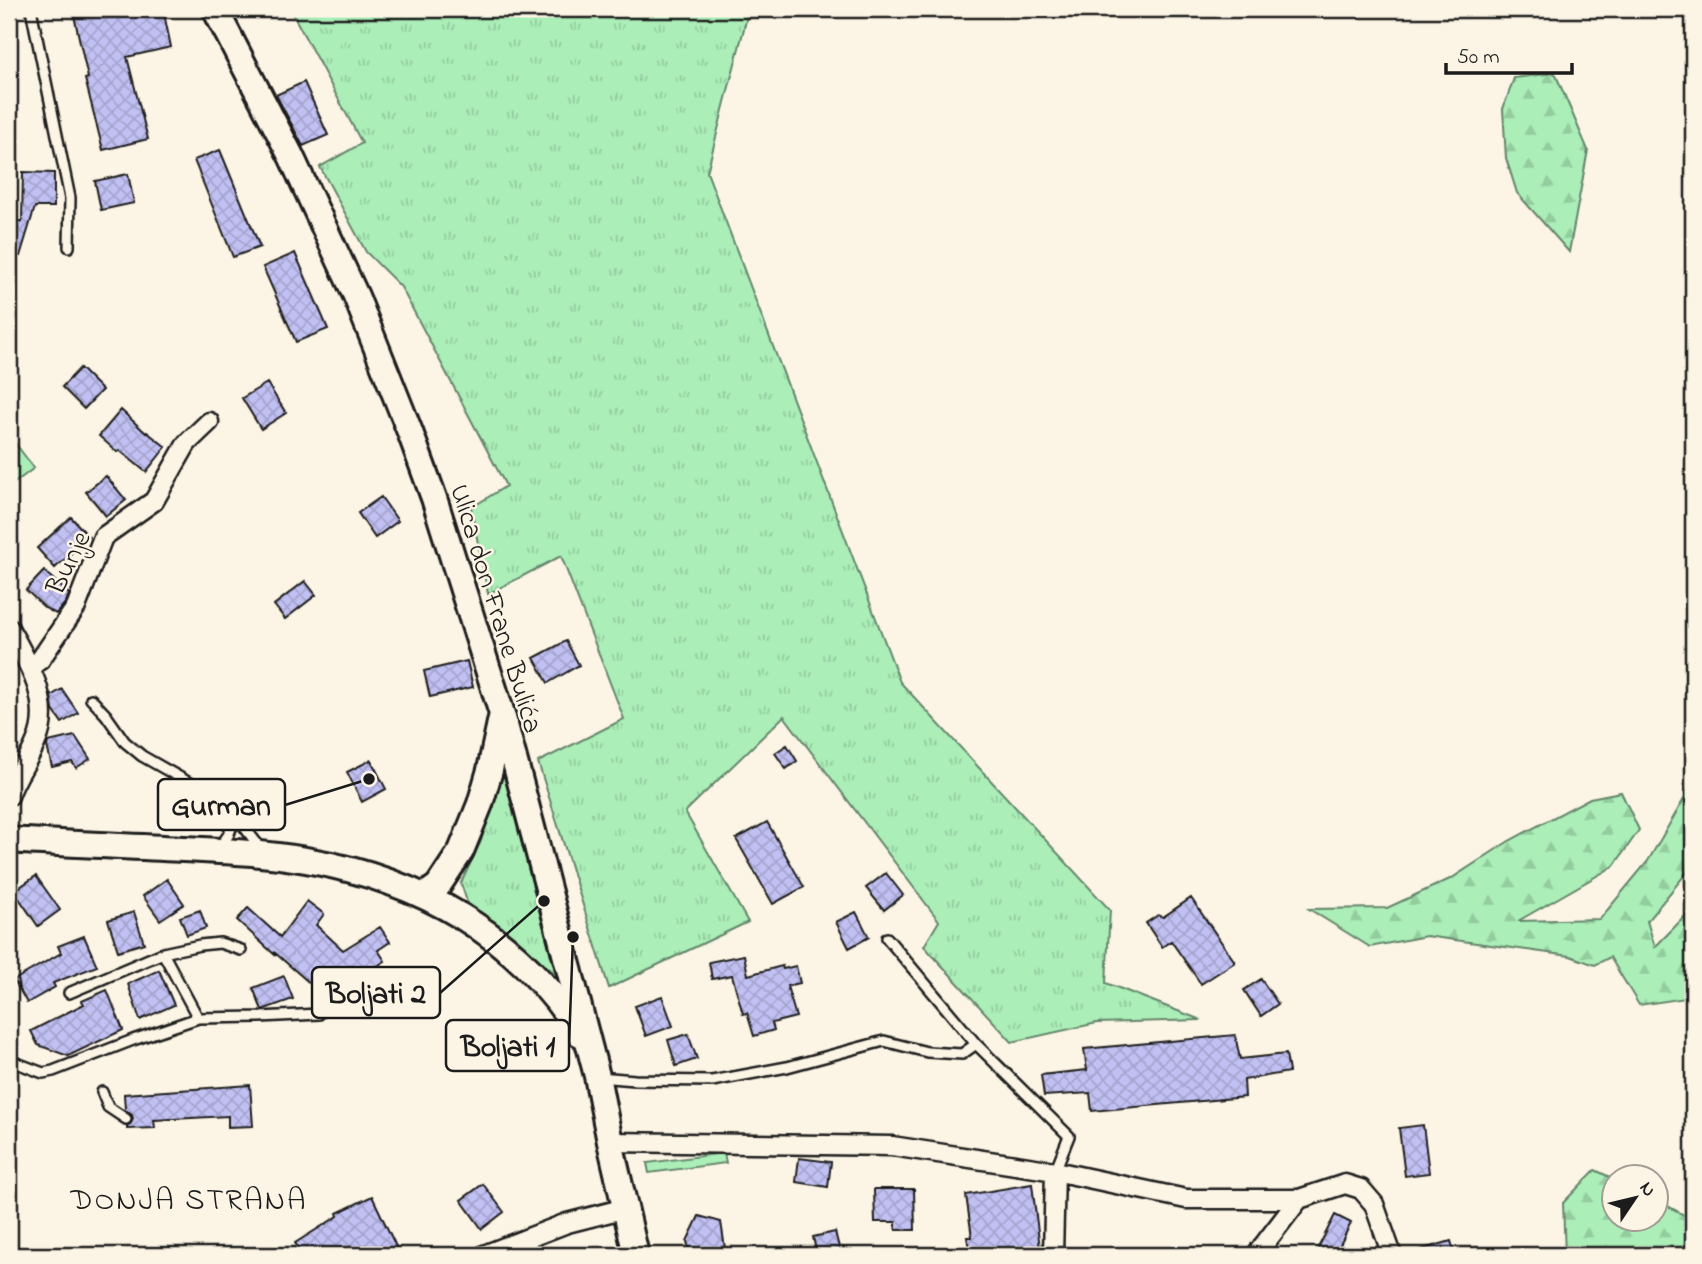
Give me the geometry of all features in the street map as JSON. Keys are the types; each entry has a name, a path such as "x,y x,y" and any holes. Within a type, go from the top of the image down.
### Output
{"street":[{"name":"Ulica don Frane Bulića","path":"215,9 291,156 356,296 434,498 502,714 573,979 636,1255"},
{"name":"Bunje","path":"30,667 40,660 76,607 103,537 154,501 187,443 209,422"},
{"path":"9,628 37,682 41,705 38,738 18,773 9,796"},
{"path":"424,895 438,886 446,876 471,829 490,770 502,714"},
{"path":"9,840 211,850 305,859 341,867 424,895 467,919 496,940 545,985 579,1031 594,1065"},
{"path":"610,1142 892,1146 1055,1171 1186,1199 1300,1199 1345,1184 1361,1189 1374,1204 1392,1255"},
{"path":"1053,1255 1055,1171"},
{"path":"1256,1255 1300,1199"},
{"path":"484,1255 567,1223 626,1208"}],"lane":[{"path":"31,9 70,198 69,247"},
{"path":"91,699 125,742 142,756 223,802 234,812 257,844 273,855"},
{"path":"211,850 221,845 231,829 232,820 223,802"},
{"path":"887,938 976,1044 1069,1136 1055,1171"},
{"path":"69,993 163,953 220,943 241,950"},
{"path":"163,953 198,1018"},
{"path":"9,1060 43,1073 198,1018 318,1014"},
{"path":"594,1065 635,1080 712,1081 787,1067 884,1041 927,1052 962,1055 976,1044"},
{"path":"102,1092 108,1107 126,1119"}],"green space":[{"path":"290,9 749,9 707,172 900,682 1110,910 1106,983 1201,1020 1097,1023 1012,1042 924,946 939,921 784,716 685,812 748,922 609,988 538,762 624,719 561,556 488,594 471,508 506,486 401,287 366,252 320,167 362,143"},
{"path":"749,9 1072,9 1072,12"},
{"path":"1555,73 1588,150 1569,252 1517,193 1506,158 1503,109 1514,78"},
{"path":"9,435 34,468 9,487"},
{"path":"502,768 556,974 495,924 469,908 461,883 481,841"},
{"path":"1693,776 1693,865 1647,921 1655,947 1693,908 1693,997 1639,1005 1610,957 1595,965 1570,956 1426,936 1370,947 1309,909 1387,908 1452,878 1509,841 1590,798 1621,792 1639,830 1614,866 1518,921 1600,919 1648,861 1684,799"},
{"path":"724,1153 726,1163 649,1173 647,1163"},
{"path":"1595,1170 1600,1172 1600,1232 1670,1232 1670,1207 1693,1220 1693,1255 1565,1255 1563,1203"}],"building":[{"path":"163,9 171,47 127,57 148,139 103,150 85,79 88,78 73,11"},
{"path":"304,82 328,135 303,146 276,95"},
{"path":"220,150 260,247 233,257 194,160"},
{"path":"23,172 54,173 54,207 35,207 20,256 9,252 9,218 22,222"},
{"path":"128,174 134,203 101,210 95,181"},
{"path":"295,253 328,329 296,342 263,267"},
{"path":"80,368 102,390 84,409 62,387"},
{"path":"267,383 286,413 261,429 242,398"},
{"path":"121,410 166,447 146,472 99,436"},
{"path":"106,476 126,500 106,516 86,492"},
{"path":"381,497 398,521 375,538 358,513"},
{"path":"71,517 89,537 55,568 37,548"},
{"path":"44,571 69,594 56,614 45,608 26,590"},
{"path":"305,581 316,595 285,619 274,605"},
{"path":"566,641 579,665 548,683 534,658"},
{"path":"467,661 473,687 430,697 424,671"},
{"path":"62,689 78,713 62,723 53,710 51,696"},
{"path":"75,736 90,759 76,768 72,762 52,767 48,742"},
{"path":"787,745 797,761 786,769 775,753"},
{"path":"371,760 386,789 362,802 347,772"},
{"path":"767,822 804,887 773,904 736,839"},
{"path":"886,873 903,895 884,910 866,888"},
{"path":"36,876 60,910 38,926 14,891"},
{"path":"167,879 184,904 160,920 143,896"},
{"path":"1191,898 1235,962 1201,984 1171,941 1162,947 1146,923 1158,915 1163,917"},
{"path":"307,901 324,914 316,925 343,950 380,927 390,942 378,950 385,961 356,980 357,998 329,1000 237,920 248,908 280,937"},
{"path":"200,910 206,928 187,935 180,917"},
{"path":"134,912 144,943 118,951 108,920"},
{"path":"856,912 869,937 849,948 836,922"},
{"path":"84,936 97,966 53,983 55,987 27,1003 14,980 61,953 58,946"},
{"path":"744,955 748,975 782,966 783,969 796,966 800,983 787,986 796,1017 772,1023 774,1030 754,1036 747,1013 743,1014 732,975 712,979 709,962"},
{"path":"159,970 174,1005 140,1020 128,984"},
{"path":"284,976 293,999 262,1010 253,988"},
{"path":"1261,979 1278,1004 1261,1016 1244,990"},
{"path":"107,990 123,1030 68,1056 38,1045 31,1031 84,1004 82,1001"},
{"path":"662,996 673,1026 646,1036 635,1006"},
{"path":"688,1034 697,1059 676,1066 668,1040"},
{"path":"1235,1035 1240,1059 1286,1054 1289,1072 1244,1080 1245,1097 1092,1111 1090,1093 1044,1096 1041,1075 1087,1070 1084,1049"},
{"path":"250,1085 253,1126 228,1127 228,1116 154,1120 155,1128 127,1129 133,1119 125,1110 124,1094"},
{"path":"1423,1125 1429,1173 1405,1176 1399,1128"},
{"path":"799,1158 831,1162 828,1187 796,1182"},
{"path":"483,1184 504,1212 482,1229 461,1200"},
{"path":"1032,1184 1040,1248 990,1250 991,1255 970,1255 967,1237 972,1237 966,1195"},
{"path":"874,1189 914,1189 915,1230 896,1230 896,1222 875,1222"},
{"path":"372,1196 400,1255 303,1255 295,1243 338,1216 337,1213"},
{"path":"1335,1215 1351,1223 1333,1255 1318,1248"},
{"path":"699,1216 721,1222 726,1255 690,1255 687,1241"},
{"path":"835,1232 841,1255 817,1255 813,1237"},
{"path":"1451,1241 1455,1255 1414,1255 1413,1252"}],"place":[{"name":"Gurman","path":"369,779"},
{"name":"Boljati 2","path":"544,901"},
{"name":"Boljati 1","path":"573,937"}],"district":[{"name":"DONJA STRANA","path":"189,1199"}]}
